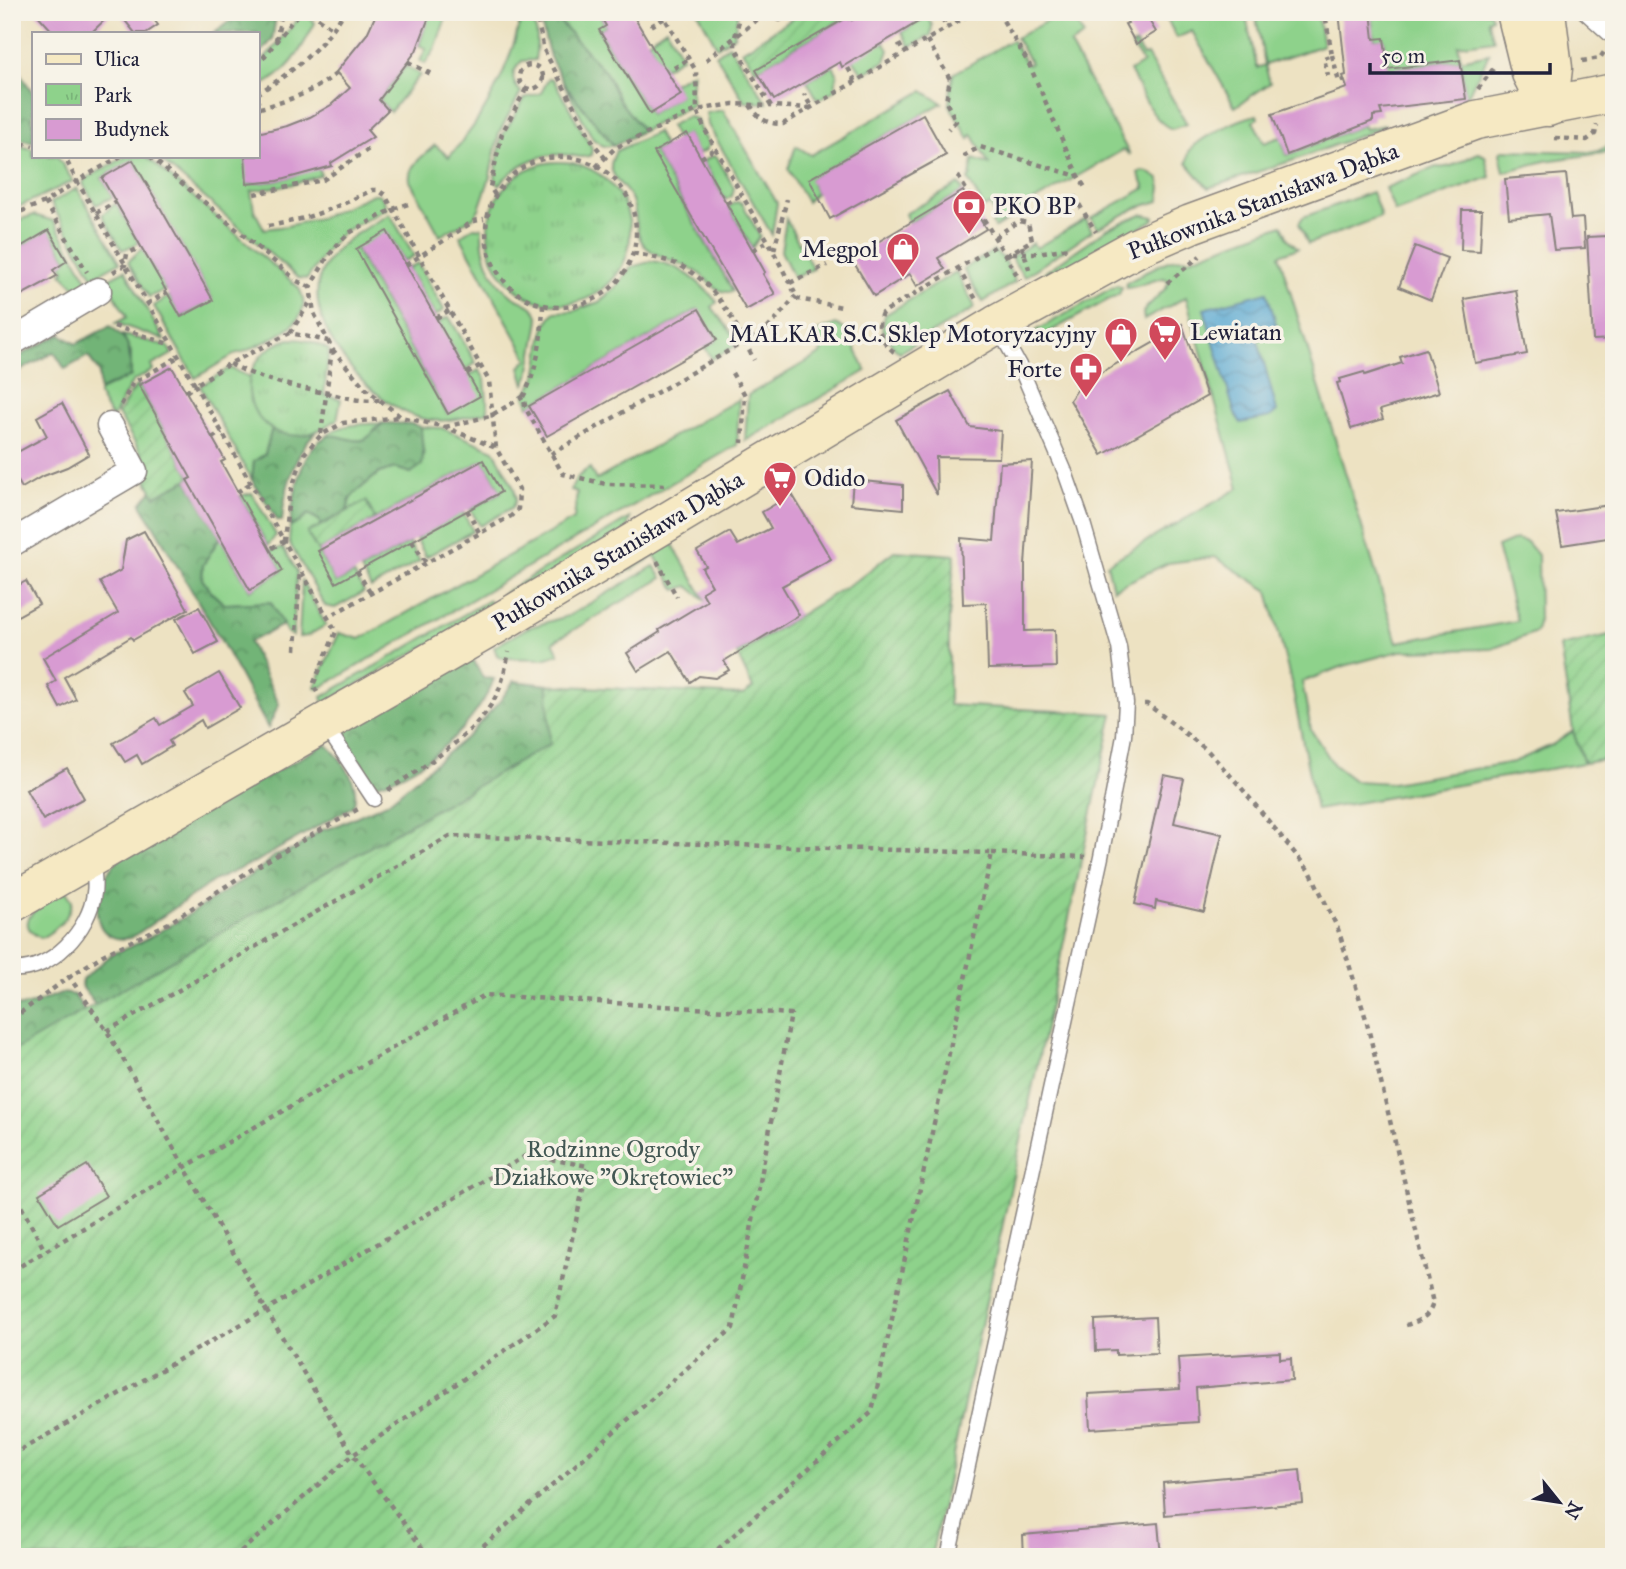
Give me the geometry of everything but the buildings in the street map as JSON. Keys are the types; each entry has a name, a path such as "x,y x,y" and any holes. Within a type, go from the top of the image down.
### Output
{"street":[{"path":"1516,12 1531,73 1548,107"},
{"path":"1546,12 1553,68 1548,107"},
{"name":"Pułkownika Stanisława Dąbka","path":"12,903 93,856 321,709 530,604 989,316 1191,224 1476,120 1614,93"},
{"name":"Pułkownika Stanisława Dąbka","path":"1548,107 1614,114"},
{"path":"12,342 98,291"},
{"path":"12,543 134,471 110,426"}],"lane":[{"path":"1585,12 1614,38"},
{"path":"948,1557 1101,858 1124,736 1126,703 1119,647 1083,523 1065,472 1009,343 989,316"},
{"path":"321,709 374,799"},
{"path":"12,969 20,970 57,957 82,929 94,893 93,856"}],"path":[{"path":"275,44 282,12"},
{"path":"259,64 299,12"},
{"path":"310,12 333,29"},
{"path":"259,94 323,42 344,12"},
{"path":"533,12 537,18 544,50 594,144 605,158"},
{"path":"741,12 735,47 771,106"},
{"path":"706,60 761,14 780,20 794,12"},
{"path":"751,105 758,116 771,124 783,124 974,12"},
{"path":"998,12 1029,64 1086,189"},
{"path":"1323,12 1339,82 1344,80"},
{"path":"650,26 663,15 696,71 697,110 715,149 774,251 798,299 842,307"},
{"path":"942,19 947,28"},
{"path":"927,40 950,79 946,102 956,121 948,128"},
{"path":"899,44 904,53"},
{"path":"1328,76 1324,58 1332,55"},
{"path":"674,68 689,59"},
{"path":"408,62 431,74"},
{"path":"541,69 542,83 534,89 527,87 520,79 521,70 529,65 541,69 551,64"},
{"path":"848,68 856,82"},
{"path":"259,104 260,108 284,102 323,85 337,74"},
{"path":"495,195 491,187 498,145 527,87"},
{"path":"804,94 812,108"},
{"path":"596,167 615,148 697,110 733,104 812,108"},
{"path":"12,141 32,146"},
{"path":"254,194 323,180 370,148"},
{"path":"963,156 980,148 1078,176"},
{"path":"701,158 715,149"},
{"path":"65,158 336,632 313,685 321,709"},
{"path":"12,215 45,202 117,158"},
{"path":"152,158 296,280 310,287"},
{"path":"574,158 596,167 604,170 626,194 636,225 634,253 620,279 599,297 572,307 543,305 517,293 497,272 487,247 484,219 495,195 512,174 541,159 574,158"},
{"path":"958,176 999,244 1009,254 1022,283"},
{"path":"268,226 329,212 372,190 378,190 385,195 489,381 496,448 519,489 518,509 512,516 328,617"},
{"path":"726,203 741,195"},
{"path":"1074,196 1096,232"},
{"path":"774,251 788,199"},
{"path":"45,202 98,291"},
{"path":"96,214 116,202"},
{"path":"401,417 365,388 332,349 314,313 310,287 327,258 349,233 393,209 408,204"},
{"path":"406,265 474,221 484,219"},
{"path":"995,237 1019,221 1028,223 1032,240 1009,254"},
{"path":"753,250 768,241"},
{"path":"900,357 888,347 879,333 878,322 883,313 999,244"},
{"path":"1022,246 1030,268 1030,279"},
{"path":"1009,254 1075,247"},
{"path":"1167,283 1205,252"},
{"path":"634,253 681,266 700,279 728,310 754,360"},
{"path":"790,283 827,265"},
{"path":"958,268 989,316"},
{"path":"147,304 167,292"},
{"path":"551,454 768,328 796,296"},
{"path":"186,392 229,364 290,333 312,298"},
{"path":"445,427 493,414 523,397 533,379 543,321 543,305"},
{"path":"436,318 450,310"},
{"path":"114,326 170,344"},
{"path":"290,333 328,341"},
{"path":"321,435 332,349"},
{"path":"110,426 133,383 178,358"},
{"path":"702,359 705,365"},
{"path":"229,364 291,387 355,400 380,400"},
{"path":"467,373 481,365"},
{"path":"732,373 745,395 741,447"},
{"path":"660,382 665,388"},
{"path":"523,397 526,409 563,474 606,484 677,485"},
{"path":"617,407 621,413"},
{"path":"284,541 289,496 304,454 321,435 343,424 401,417 445,427 496,448"},
{"path":"575,431 580,438"},
{"path":"212,438 222,432"},
{"path":"237,492 251,483"},
{"path":"467,510 480,534"},
{"path":"270,549 284,541"},
{"path":"412,541 426,563"},
{"path":"295,650 300,569"},
{"path":"357,571 371,594"},
{"path":"12,1019 103,955 169,923 254,868 374,799 435,759 461,737 498,694 504,669"},
{"path":"1126,703 1147,704 1207,750 1311,873 1338,929 1366,1019 1433,1303 1428,1314 1419,1321 1406,1325"},
{"path":"107,1031 450,836 1101,858"},
{"path":"709,1557 872,1412 992,853"},
{"path":"57,957 107,1031 266,1310 353,1455 429,1557"},
{"path":"12,1270 184,1167 485,995 792,1014 733,1328 470,1557"},
{"path":"12,1455 266,1310 527,1155 587,1166 555,1316 353,1455 234,1557"},
{"path":"12,1189 45,1251"}],"green space":[{"path":"242,12 277,12 272,40 259,55 259,32 215,32"},
{"path":"304,12 315,23 298,53 285,69 259,87 259,66"},
{"path":"430,12 448,12 435,49 425,64 420,61 426,49 419,45"},
{"path":"538,12 551,12 606,73 619,100 643,131 614,146 564,84 550,57"},
{"path":"551,12 561,21 574,12 598,12 606,26 599,30 650,114 680,95 673,83 693,72 692,105 643,131 619,100 606,73"},
{"path":"698,12 738,12 734,36 717,47"},
{"path":"803,12 866,12 852,20 850,16 756,70 742,51"},
{"path":"1050,12 1070,12 1084,36 1070,45 1130,155 1123,150 1017,211 1018,214 995,228 992,223 998,219 990,205 984,208 968,179 973,159 989,164 972,134 969,139 949,104 953,74 1012,40 1027,65 1031,63 1016,38 1052,18"},
{"path":"1163,12 1245,12 1257,68 1265,65 1270,83 1235,107 1192,31 1177,38"},
{"path":"1255,12 1317,12 1323,45 1265,65"},
{"path":"1371,12 1490,12 1492,18 1488,20 1494,40 1458,45 1461,60 1489,54 1466,99 1460,60 1388,69 1384,39 1374,39"},
{"path":"927,17 932,25 931,35 910,47 902,32"},
{"path":"521,18 532,23 537,34 535,60 522,61 514,73 515,84 521,92 499,133 489,180 479,209 474,217 440,236 410,181 411,170 435,145 449,157 474,126 494,92 510,56"},
{"path":"666,28 682,57 664,68 648,41"},
{"path":"884,42 889,50 885,61 863,74 851,56"},
{"path":"1136,44 1143,56 1147,55 1187,124 1172,129 1158,119 1147,104 1130,71 1143,63 1132,46"},
{"path":"729,45 767,103 745,102 716,55"},
{"path":"12,61 32,91 32,142 12,138"},
{"path":"406,66 420,75 390,112 379,100"},
{"path":"833,66 837,73 835,90 818,100 807,81"},
{"path":"549,78 553,79 592,148 591,155 548,155 521,165 499,185 495,179 501,138 525,98 541,93"},
{"path":"564,84 614,146 603,146 593,139"},
{"path":"923,91 942,103 810,179 816,193 807,202 788,169 796,146 811,155"},
{"path":"723,110 777,203 772,235 708,125 706,113"},
{"path":"1257,115 1258,118 1253,121 1264,143 1280,137 1287,155 1363,125 1365,129 1384,127 1208,188 1187,163 1189,152 1220,129"},
{"path":"688,116 697,120 709,144 706,150 698,154 687,134 677,139 670,126"},
{"path":"657,132 664,146 654,152 733,291 718,289 691,268 649,250 641,240 631,198 614,175 611,164 616,151"},
{"path":"1614,143 1614,148 1603,153 1545,161 1504,172 1500,153 1503,150 1589,152 1598,151"},
{"path":"12,144 32,149 32,158 58,158 73,181 12,210"},
{"path":"1479,153 1485,156 1490,177 1395,212 1385,188 1436,167 1453,165"},
{"path":"712,156 717,157 734,188 732,196 725,200 703,161"},
{"path":"123,158 148,158 298,287 303,300 297,321 276,336 237,353 195,378 154,306 169,296 182,317 212,299 133,160 102,178 113,197 96,205 83,184 85,179"},
{"path":"158,158 246,158 248,184 277,181 318,168 321,175 294,184 251,191 254,210 264,229 323,217 373,194 378,194 384,200 386,209 343,232 307,279 298,278"},
{"path":"559,162 586,167 609,183 625,206 630,233 625,260 609,283 586,299 559,304 532,299 509,283 493,260 488,233 493,206 509,183 532,167"},
{"path":"1142,171 1159,179 1159,201 1136,208 1098,228 1091,218 1145,188 1138,173"},
{"path":"959,184 963,191 909,223 905,214"},
{"path":"77,188 120,262 93,277 51,203"},
{"path":"1372,192 1381,217 1308,244 1299,223 1303,217"},
{"path":"737,202 742,203 760,236 752,248 728,207"},
{"path":"116,203 139,243 122,250 102,215"},
{"path":"390,214 414,256 404,261 387,232 356,250 447,413 468,376 479,370 485,379 488,412 437,421 401,410 381,397 362,379 344,359 330,337 320,314 317,292 322,271 343,244"},
{"path":"1141,214 1154,217 1153,220 1037,287 1038,277 1107,229"},
{"path":"34,215 54,221 88,281 76,288 61,273 65,271 62,264 67,260 49,231 12,252 12,222"},
{"path":"786,219 813,269 794,278 781,251"},
{"path":"1086,219 1092,231 1024,277 1011,257 1033,243 1036,248"},
{"path":"1282,225 1288,239 1298,248 1279,255 1397,642 1517,621 1497,547 1516,539 1527,542 1538,555 1539,618 1536,632 1492,649 1400,651 1344,666 1302,682 1311,730 1334,765 1355,781 1392,783 1514,762 1552,745 1573,731 1584,763 1316,810 1292,686 1268,591 1215,557 1168,563 1113,589 1107,564 1239,488 1186,297 1144,320 1143,313 1146,308 1166,288 1169,281 1164,278 1126,288 1126,283 1165,262 1189,259"},
{"path":"474,227 482,228 483,247 498,282 512,296 532,307 539,320 529,376 525,384 520,367 528,359 460,236"},
{"path":"142,248 166,290 149,297 128,262"},
{"path":"993,251 1004,260 1015,282 983,302 963,269"},
{"path":"653,261 681,270 710,294 717,302 712,307 736,339 734,347 712,359 705,347 717,340 698,309 529,406 525,395 536,376 541,342 546,326 555,312 573,311 599,302 618,285 631,267"},
{"path":"418,263 444,310 435,316 408,268"},
{"path":"125,270 164,340 116,323 127,317 108,284 99,284"},
{"path":"956,272 974,305 973,309 900,352 894,348 882,329 885,315"},
{"path":"1117,285 1122,287 1119,294 1040,337 1035,336 1039,329"},
{"path":"449,317 476,363 465,370 438,322"},
{"path":"836,324 847,331 866,371 745,441 748,395 822,353 813,333"},
{"path":"110,326 126,343 130,354 131,376 99,391 99,372 88,356 65,369 54,352 12,375 12,360 60,334 76,344"},
{"path":"123,335 168,346 172,354 151,366 153,370 132,382 112,419 99,396 99,391 131,376 131,352"},
{"path":"290,339 311,342 329,350 324,395 341,399 337,420 303,435 283,434 267,425 255,412 250,396 250,379 256,363 269,349"},
{"path":"230,368 250,377 250,390 255,405 272,428 265,454 254,462 252,480 200,386"},
{"path":"139,385 191,478 155,496 140,468 147,463 118,414 134,388"},
{"path":"739,399 737,445 318,689 315,687 339,633 360,639 574,519 577,492 571,490 583,472 590,468 596,480"},
{"path":"384,423 377,427 370,437 360,441 329,436 324,438 344,427"},
{"path":"384,423 413,424 421,427 422,465 411,473 395,468 379,473 355,493 350,499 347,511 321,525 319,520 308,514 299,523 290,526 299,477 309,452 317,443 330,436 363,440"},
{"path":"421,427 442,428 494,450 514,488 516,499 513,507 480,526 470,509 501,492 483,460 375,519 366,501 347,511 350,499 355,493 379,473 395,468 411,473 424,454"},
{"path":"272,428 293,434 316,432 302,450 292,473 282,521 278,521 252,480 254,461 265,454"},
{"path":"187,480 220,537 203,565 202,579 224,604 271,602 283,625 249,642 279,704 268,728 223,644 141,504 152,490 155,496"},
{"path":"252,493 276,535 268,546 240,496"},
{"path":"366,501 375,519 318,551 307,533"},
{"path":"463,512 473,531 426,557 416,539"},
{"path":"308,514 319,520 321,525 308,534 336,583 354,574 364,592 335,608 325,606 289,542 290,526 299,523"},
{"path":"630,518 626,531 506,601 502,594"},
{"path":"220,537 250,590 282,571 270,550 283,548 297,571 293,636 286,631 270,608 255,604 224,604 212,593 202,579 203,565"},
{"path":"669,538 706,601 688,586 676,590 655,556 620,576 637,557"},
{"path":"409,543 420,561 371,588 361,570"},
{"name":"Rodzinne Ogrody Działkowe \"Okrętowiec\"","path":"894,551 955,555 949,617 949,705 1113,714 931,1557 12,1557 12,1052 550,744 548,685 743,695 753,688 737,654 860,578"},
{"path":"654,566 662,578 553,642 559,654 544,659 502,658 497,655 494,647 527,628 568,616"},
{"path":"302,581 326,625 307,636 299,637"},
{"path":"489,600 494,608 324,703 322,697"},
{"path":"1614,634 1614,758 1584,763 1573,731 1560,646"},
{"path":"466,658 474,661 483,678 494,679 475,713 447,744 414,768 378,784 367,780 341,731"},
{"path":"514,681 548,685 550,744 95,1005 81,985 82,980 112,954 141,942 188,915 257,871 276,855 294,850 321,830 387,803 469,735"},
{"path":"326,744 344,764 353,781 353,806 259,860 215,880 131,938 118,939 102,929 98,920 97,900 106,876 121,856"},
{"path":"65,890 72,900 69,912 57,927 41,938 31,931 29,918 41,905"},
{"path":"61,993 74,995 85,1011 12,1052 12,1006 33,1004"}],"water":[{"path":"1267,292 1277,327 1256,333 1277,411 1270,417 1241,423 1235,414 1204,309"}],"place":[{"name":"PKO BP","path":"969,236"},
{"name":"Megpol","path":"903,279"},
{"name":"Lewiatan","path":"1165,362"},
{"name":"MALKAR S.C. Sklep Motoryzacyjny","path":"1121,364"},
{"name":"Forte","path":"1086,399"},
{"name":"Odido","path":"780,508"}]}
